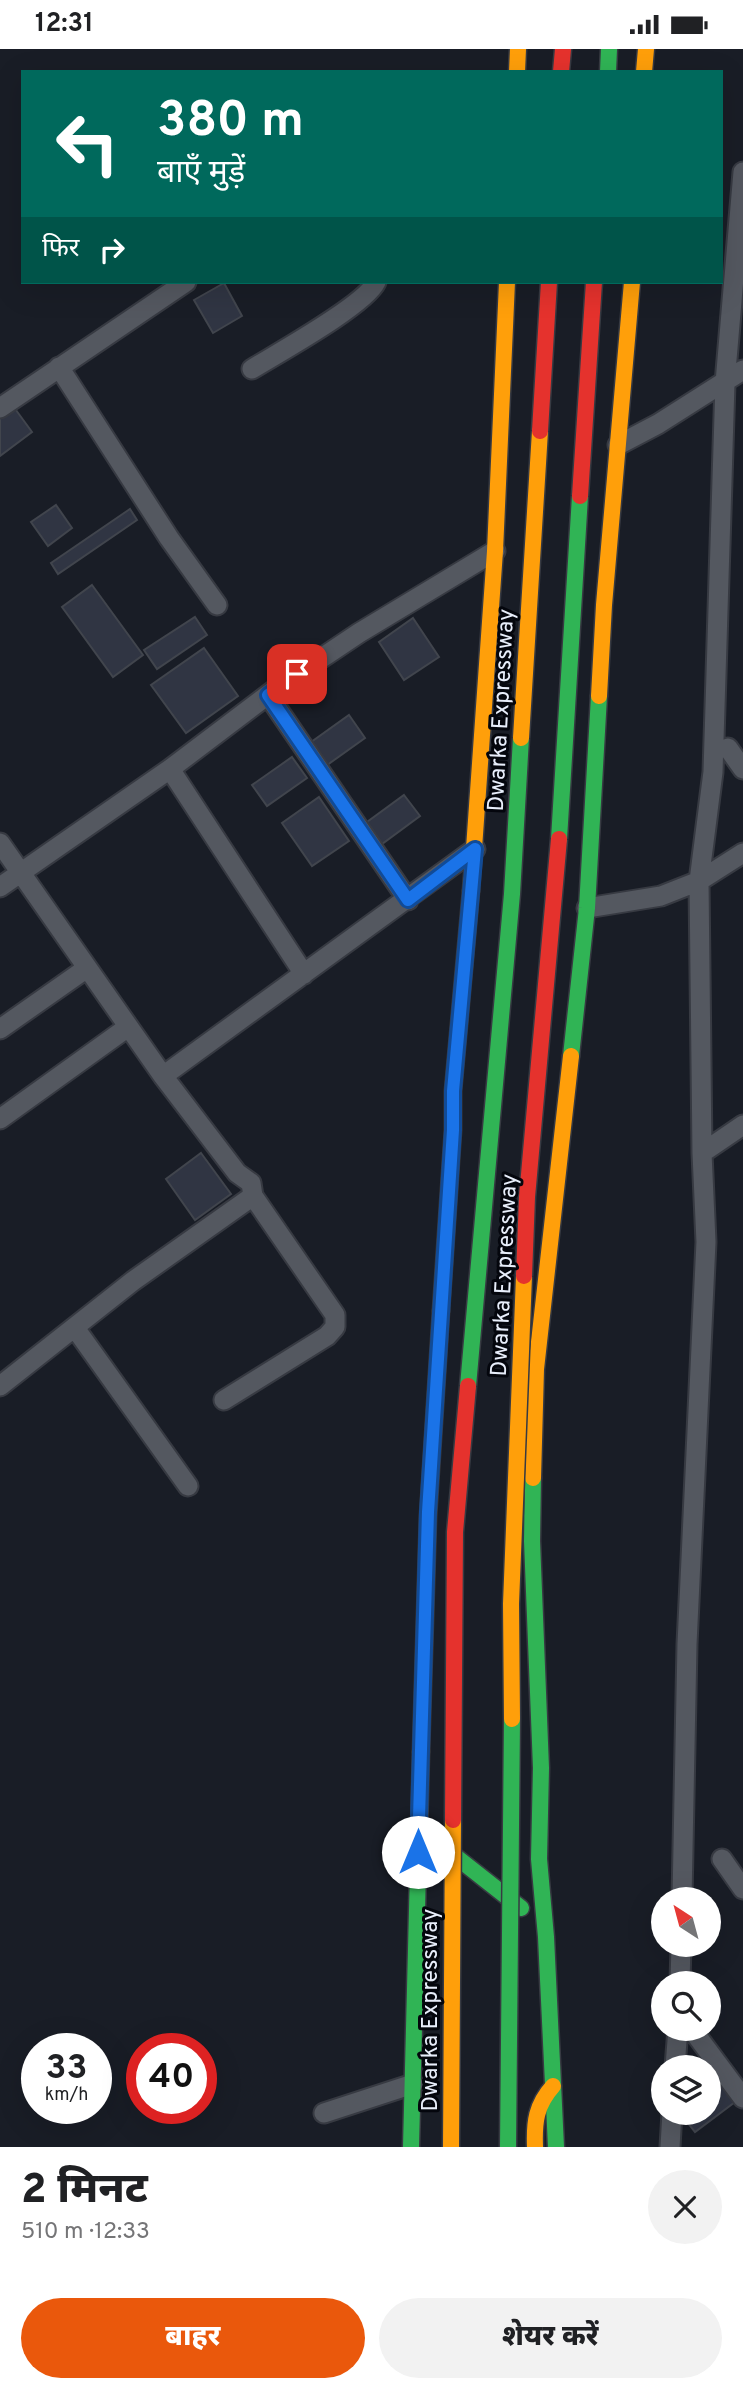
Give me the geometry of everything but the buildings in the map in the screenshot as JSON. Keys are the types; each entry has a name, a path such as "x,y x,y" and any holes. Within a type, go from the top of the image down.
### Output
{"main road":[{"path":"561,70 563,49"},
{"path":"608,70 609,49"},
{"path":"644,70 646,49"},
{"path":"413,2143 418,1827 428,1512 453,1130 453,1091 475,849 495,551 507,284"},
{"name":"Dwarka Expressway","path":"450,2147 455,1532 512,894 549,284"},
{"name":"Dwarka Expressway","path":"508,2147 512,1806 511,1604 527,1197 555,898 594,284"},
{"path":"556,2147 539,1859 541,1768 531,1541 536,1369 587,908 604,605 632,284"},
{"path":"418,1827 545,1927"},
{"path":"535,2147 534,2116 541,2098 553,2086"}],"street":[{"path":"682,1887 687,1644 706,1242 702,1153 699,881 713,772 725,383 743,172"},
{"path":"0,408 183,284"},
{"path":"252,369 352,306 375,284"},
{"path":"58,367 169,538 217,605"},
{"path":"618,445 658,424 743,370"},
{"path":"0,887 359,633 495,551"},
{"path":"268,695 408,900"},
{"path":"728,748 743,769"},
{"path":"170,769 304,974"},
{"path":"0,843 163,1076 237,1173 251,1183 253,1196 334,1315 335,1327 314,1346 224,1400"},
{"path":"163,1076 475,849"},
{"path":"587,908 661,895 699,881 743,853"},
{"path":"0,1029 87,968"},
{"path":"0,1119 128,1027"},
{"path":"702,1153 743,1125"},
{"path":"0,1386 133,1281 253,1196"},
{"path":"75,1328 188,1486"},
{"path":"722,1859 743,1889"},
{"path":"701,2041 743,2098"},
{"path":"324,2113 413,2084"},
{"path":"670,2147 671,2125"}],"traffic: fast":[{"path":"608,70 609,49"},
{"path":"559,839 580,496"},
{"path":"571,1056 587,908 599,696"},
{"path":"468,1386 512,894 521,738"},
{"path":"441,1311 453,1130 453,1091 471,891"},
{"path":"533,1478 532,1541 541,1768 539,1859 546,1937 556,2147"},
{"path":"508,2147 512,1719"},
{"path":"411,2147 421,1752"},
{"path":"441,1845 521,1908"}],"traffic: slow":[{"path":"517,70 518,49"},
{"path":"644,70 646,49"},
{"path":"471,891 495,551 507,284"},
{"path":"599,696 604,605 632,284"},
{"path":"521,738 540,431"},
{"path":"533,1478 536,1369 571,1056"},
{"path":"512,1719 511,1604 524,1276"},
{"path":"451,2147 453,1820"},
{"path":"535,2147 537,2114 553,2086"}],"traffic: jam":[{"path":"561,70 563,49"},
{"path":"540,431 549,284"},
{"path":"580,496 594,284"},
{"path":"524,1276 527,1197 559,839"},
{"path":"421,1752 428,1516 441,1311"},
{"path":"453,1820 455,1532 468,1386"}],"route":[{"path":"297,674 268,695 408,900 475,849 453,1091 453,1130 428,1512 418,1852"}]}
